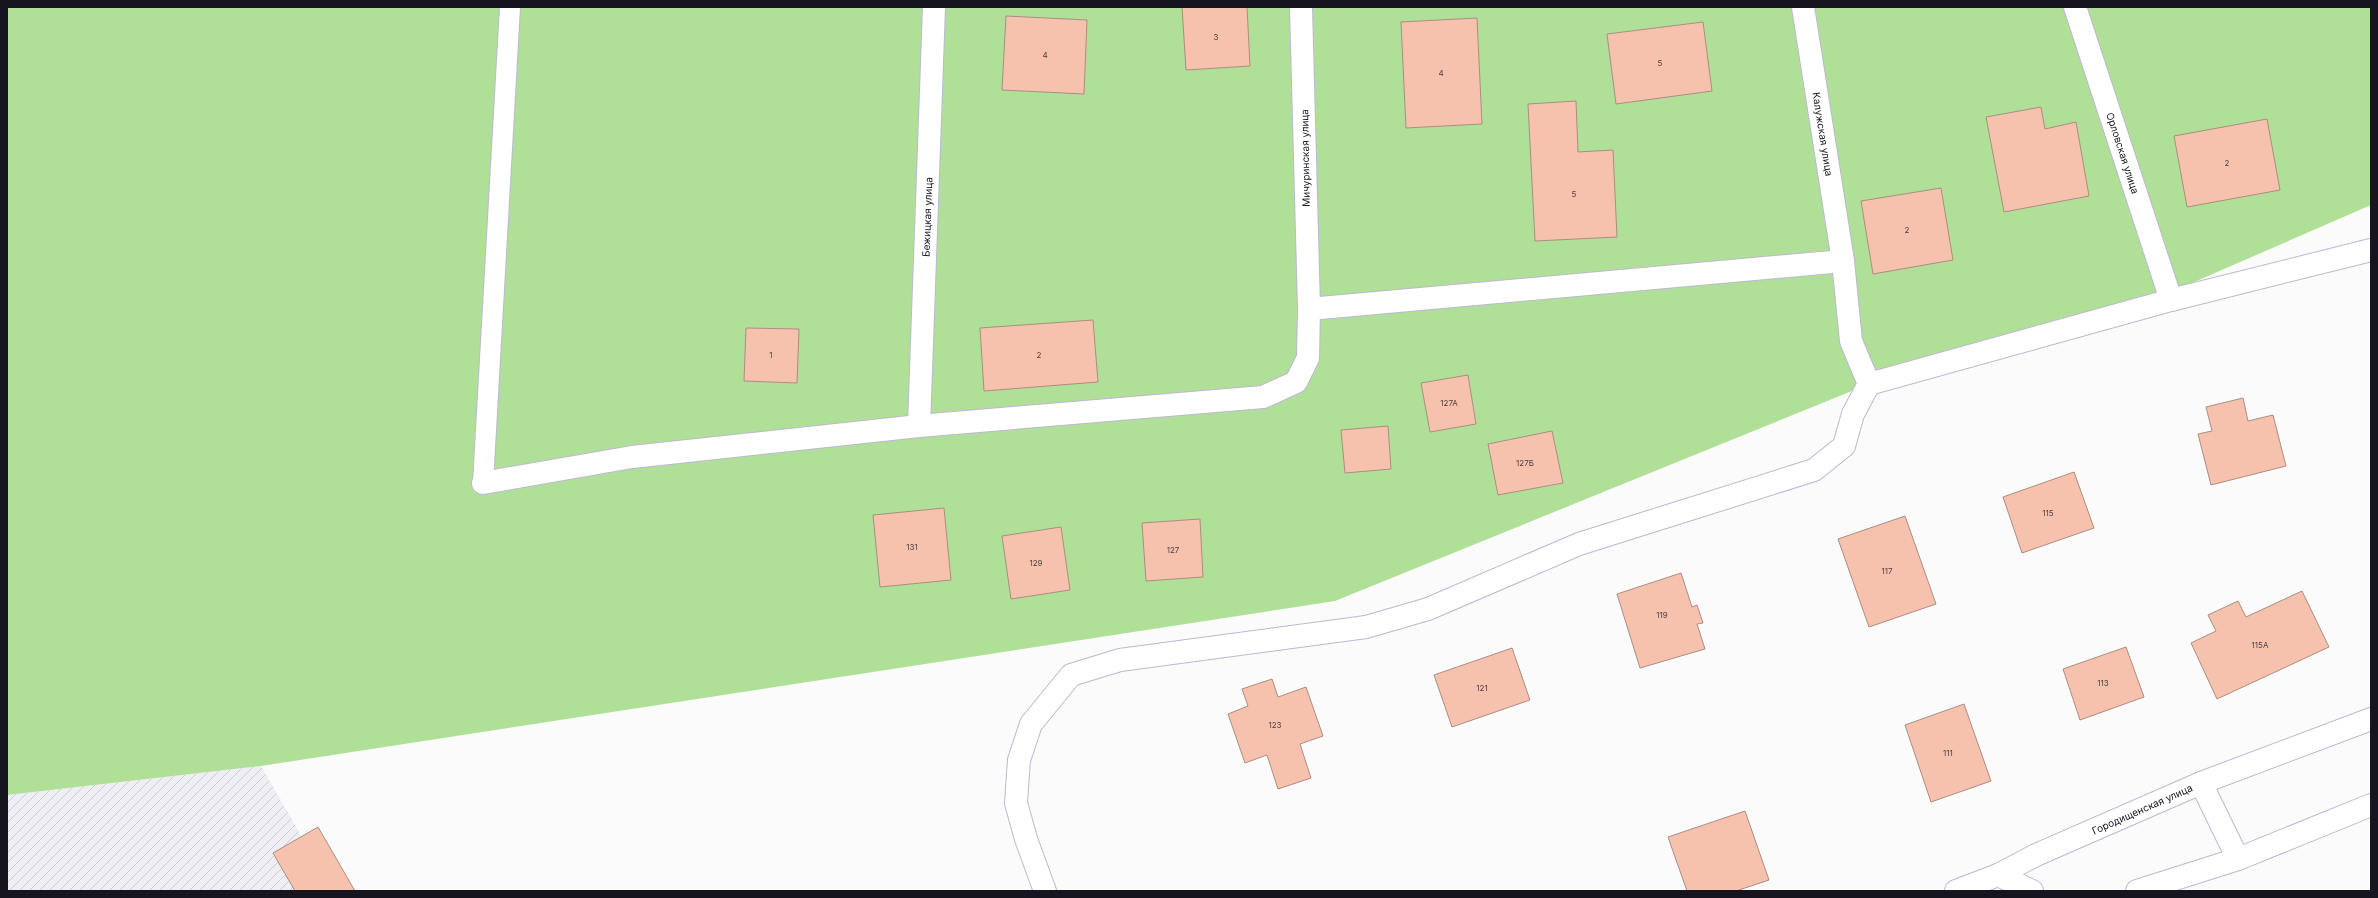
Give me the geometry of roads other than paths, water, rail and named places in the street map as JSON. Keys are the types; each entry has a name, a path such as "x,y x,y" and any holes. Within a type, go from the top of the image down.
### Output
{"street":[{"name":"Бежицкая улица","path":"919,426 934,7"},
{"name":"Мичуринская улица","path":"483,483 632,457 919,426 1263,398 1296,382 1308,358 1309,309 1301,7"},
{"name":"Калужская улица","path":"1803,7 1843,261 1851,341 1869,384"},
{"name":"Орловская улица","path":"2075,7 2171,300"},
{"path":"1045,891 1026,839 1016,803 1019,760 1031,724 1071,675 1120,660 1366,627 1428,609 1579,544 1814,470 1844,446 1853,414 1869,384 2171,300 2371,250"},
{"path":"1309,309 1843,261"},
{"path":"2201,784 2371,718"},
{"name":"Городищенская улица","path":"1956,891 1998,875 2036,855 2201,784 2238,859"},
{"path":"2137,891 2238,859 2371,805"},
{"path":"1998,875 2032,891"}],"lane":[{"path":"483,483 510,7"}]}
